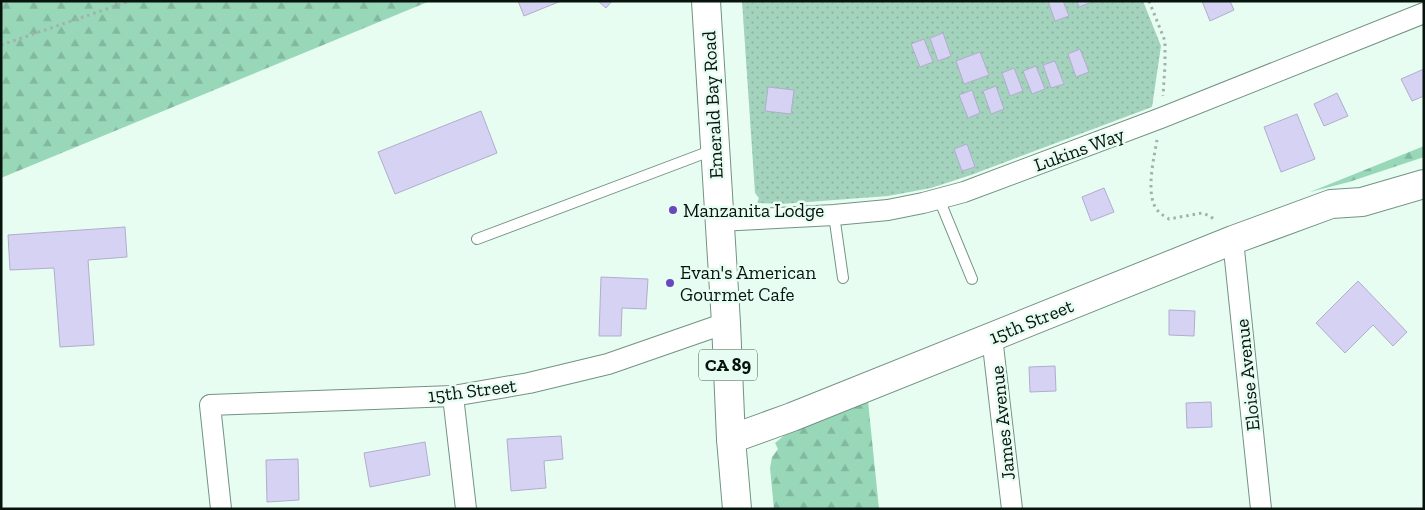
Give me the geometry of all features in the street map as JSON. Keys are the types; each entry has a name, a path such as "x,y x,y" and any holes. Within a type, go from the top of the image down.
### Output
{"street":[{"name":"Emerald Bay Road","path":"706,1 736,509"},
{"name":"Lukins Way","path":"718,221 834,215 888,210 939,199 1161,118 1424,12"},
{"name":"15th Street","path":"731,439 792,417 1227,243 1331,204 1343,195 1379,178 1424,164"},
{"name":"15th Street","path":"1331,204 1362,202 1424,184"},
{"name":"Eloise Avenue","path":"1227,243 1261,509"},
{"name":"15th Street","path":"222,509 210,404 453,396 529,383 608,364 726,323"},
{"name":"James Avenue","path":"992,337 1012,509"},
{"path":"453,396 466,509"}],"lane":[{"path":"477,239 714,150"},
{"path":"939,199 972,279"},
{"path":"834,215 843,278"}],"path":[{"path":"1,45 130,1"},
{"path":"1149,1 1164,41 1165,65 1161,118 1150,178 1153,199 1158,212 1169,218 1202,213 1210,216 1219,224 1227,243"}],"green space":[{"path":"1,1 430,1 1,178"},
{"path":"742,1 1143,1 1161,46 1152,107 971,175 931,188 888,196 781,204 757,203 759,198 755,193"},
{"path":"1424,146 1424,157 1349,182 1310,192"},
{"path":"868,401 879,509 774,509 770,468 772,457 778,449 775,443 786,434"}],"building":[{"path":"518,1 561,1 524,16"},
{"path":"598,1 612,1 606,8"},
{"path":"1048,1 1063,1 1069,16 1055,21"},
{"path":"1077,1 1092,1 1092,2 1079,7"},
{"path":"1202,1 1230,1 1234,10 1210,21"},
{"path":"943,33 951,56 938,61 930,38"},
{"path":"924,39 933,62 920,67 911,44"},
{"path":"1080,49 1089,72 1076,77 1068,54"},
{"path":"980,52 989,75 964,84 956,61"},
{"path":"1055,61 1064,84 1051,88 1043,65"},
{"path":"1036,66 1045,89 1032,94 1023,71"},
{"path":"1014,68 1023,91 1010,96 1002,73"},
{"path":"1424,69 1424,96 1412,101 1401,79"},
{"path":"996,86 1004,109 991,114 983,91"},
{"path":"768,87 794,90 791,114 765,111"},
{"path":"972,90 980,113 968,118 959,95"},
{"path":"1337,93 1348,116 1324,126 1314,104"},
{"path":"481,111 497,153 395,194 378,152"},
{"path":"1297,114 1315,159 1281,172 1264,127"},
{"path":"967,144 975,167 962,171 954,149"},
{"path":"1104,188 1114,212 1091,221 1082,197"},
{"path":"125,227 127,257 88,260 94,345 60,347 54,268 10,270 8,235"},
{"path":"601,277 648,279 646,309 622,308 621,336 599,336"},
{"path":"1358,281 1407,332 1393,346 1373,325 1345,353 1316,323"},
{"path":"1169,310 1195,311 1194,336 1169,335"},
{"path":"1055,366 1056,391 1030,392 1029,367"},
{"path":"1211,402 1212,427 1187,428 1186,403"},
{"path":"561,436 563,459 544,461 546,488 511,491 507,439"},
{"path":"425,442 430,475 370,487 364,453"},
{"path":"298,459 299,500 267,502 266,460"}],"place":[{"name":"Manzanita Lodge","path":"673,210"},
{"name":"Evan's American Gourmet Cafe","path":"670,283"}]}
